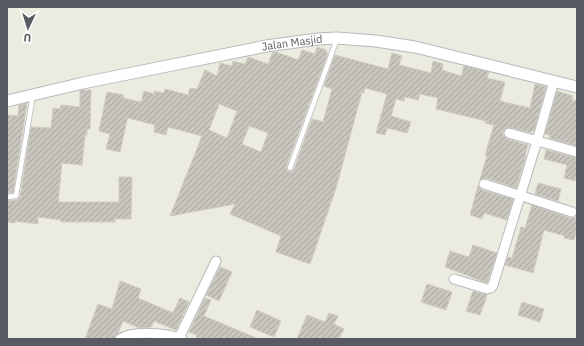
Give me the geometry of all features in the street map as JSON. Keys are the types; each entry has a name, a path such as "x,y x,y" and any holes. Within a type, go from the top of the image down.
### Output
{"street":[{"name":"Jalan Masjid","path":"7,101 266,46 337,38 376,41 415,47 577,87"},
{"path":"454,278 487,289 493,286 554,81"},
{"path":"509,133 577,152"},
{"path":"484,184 572,212"},
{"path":"120,339 125,335 136,333 158,334 181,338 216,261"}],"lane":[{"path":"290,168 337,38"},
{"path":"7,197 14,198 16,196 33,95"}],"building":[{"path":"317,47 326,50 328,53 286,167 287,171 291,172 294,169 312,119 323,122 332,89 324,86 335,55 388,69 392,53 402,56 399,65 431,73 433,61 443,64 442,70 461,76 464,66 489,72 487,78 505,82 500,101 530,108 535,84 546,87 534,131 532,131 532,133 508,127 503,131 503,135 507,139 528,145 516,188 486,178 480,180 487,155 485,155 494,125 485,123 486,121 436,109 438,98 420,94 418,100 405,97 404,101 396,99 391,116 411,122 407,133 387,128 385,135 376,133 387,94 365,88 364,93 362,92 336,188 310,264 276,252 281,236 230,214 235,204 170,216 202,136 168,127 166,135 154,132 155,125 128,118 120,152 106,149 110,134 99,131 107,92 124,95 123,98 141,102 144,91 154,94 154,91 164,93 165,89 188,95 190,88 197,89 205,70 217,76 220,63 232,66 233,61 245,64 248,57 268,64 273,52 298,60 302,50 315,54","holes":["219,104 237,111 227,138 209,130","249,126 268,133 261,152 242,144"]},
{"path":"91,90 90,129 87,129 87,135 85,135 82,165 62,163 58,202 119,202 119,177 132,177 131,219 115,219 115,222 61,222 61,220 38,217 38,224 15,221 15,223 7,222 7,201 17,200 20,197 31,127 51,128 53,108 60,109 61,105 80,107 80,91"},
{"path":"557,91 573,96 572,100 577,101 577,146 549,138 550,135 545,134"},
{"path":"27,103 13,193 7,193 7,115 18,116 19,105"},
{"path":"546,150 577,158 577,174 575,181 564,178 567,165 544,159"},
{"path":"538,183 561,189 558,201 535,194"},
{"path":"478,186 482,190 513,199 507,220 484,213 482,219 470,215"},
{"path":"532,205 570,218 577,218 577,228 574,240 564,238 565,236 544,230 533,273 505,265 508,257 512,258 521,227 525,228"},
{"path":"473,245 497,253 487,283 445,267 450,251 469,257"},
{"path":"220,267 232,272 219,301 206,295"},
{"path":"120,281 141,289 138,298 173,313 180,298 189,302 176,330 154,321 151,327 139,328 123,321 114,339 85,339 98,304 112,309"},
{"path":"427,284 452,292 446,310 421,302"},
{"path":"473,291 487,295 480,315 466,311"},
{"path":"205,298 211,300 204,316 259,339 196,339 197,335 189,332"},
{"path":"522,302 544,309 540,322 518,315"},
{"path":"257,310 281,321 274,337 250,327"},
{"path":"329,313 338,316 334,324 344,329 339,339 297,339 307,315 325,322"}]}
